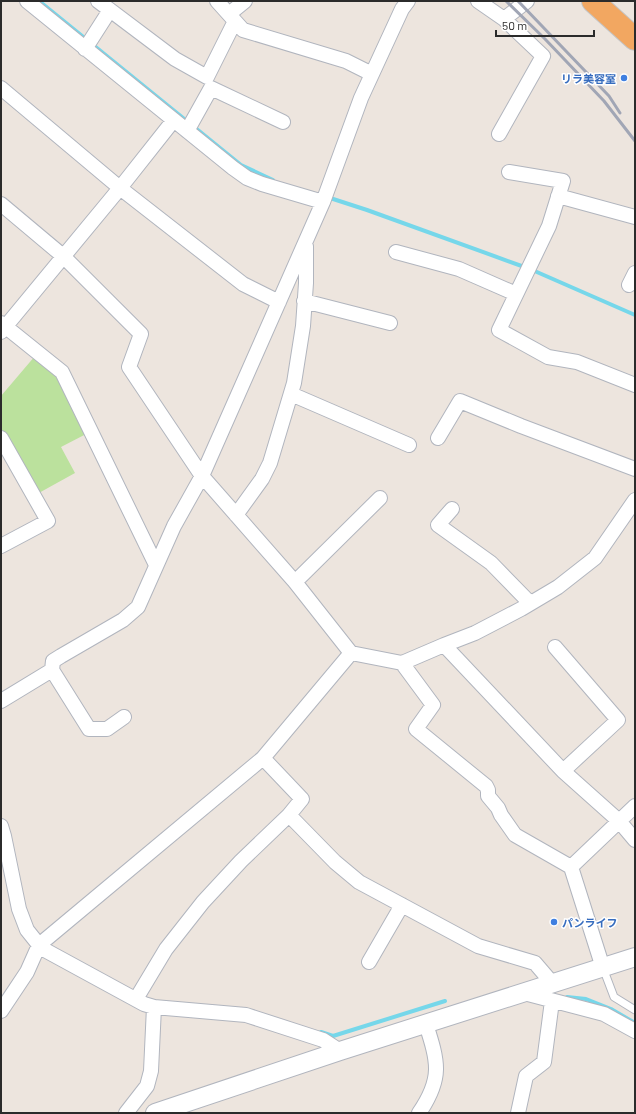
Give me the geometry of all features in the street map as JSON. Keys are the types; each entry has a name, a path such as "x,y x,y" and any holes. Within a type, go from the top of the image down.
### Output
{"highway":[{"path":"596,2 635,39"}],"street":[{"path":"27,1 247,178 262,184 324,198"},
{"path":"98,1 175,59 207,77 232,18 245,1"},
{"path":"217,1 243,30 346,61 372,74"},
{"path":"124,716 107,729 89,729 52,670 53,661 123,620 138,606 174,526 202,476 324,198 361,98 402,9 408,1"},
{"path":"478,1 504,18 543,56 499,134"},
{"path":"504,18 527,1"},
{"path":"85,49 110,10"},
{"path":"1,88 120,188 244,284 278,302"},
{"path":"187,131 211,88 283,122"},
{"path":"156,565 62,372 2,327 64,256 173,120"},
{"path":"509,172 563,181 549,226 499,330 548,357 577,362 635,385"},
{"path":"558,196 635,216"},
{"path":"1,204 64,256 141,334 130,367 202,476 295,582 351,653 402,663 444,644 475,633 558,587 595,558 635,500"},
{"path":"236,515 262,479 270,463 294,383 303,326 306,239"},
{"path":"396,252 459,269 516,294"},
{"path":"304,300 390,323"},
{"path":"291,394 409,446"},
{"path":"438,438 460,401 521,426 635,469"},
{"path":"1,438 6,458 48,521 1,546"},
{"path":"295,582 380,498"},
{"path":"452,509 438,524 491,563 530,603"},
{"path":"444,644 563,771 619,821 635,840"},
{"path":"555,647 618,720 563,771"},
{"path":"1,1011 27,972 39,945 263,758 351,653"},
{"path":"402,663 433,705 416,729 486,786 488,796 498,808 515,835 571,867 603,968"},
{"path":"1,701 52,670"},
{"path":"138,996 166,949 203,902 241,861 289,815 302,799 263,758"},
{"path":"571,867 635,806"},
{"path":"289,815 335,862 359,882 478,946 535,963 552,992 604,1014 635,1031"},
{"path":"1,826 6,843 19,909 27,930 43,949 138,996 154,1007 246,1015 323,1040 340,1051"},
{"path":"368,962 402,905"},
{"path":"155,1113 175,1110 340,1051 524,993 552,992 603,968 635,957"},
{"path":"518,1113 526,1076 544,1062 552,992"},
{"path":"126,1113 147,1086 151,1071 154,1007"},
{"path":"419,1113 433,1089 436,1072 434,1049 426,1024"}],"lane":[{"path":"603,968 614,997 635,1010"}],"green space":[{"path":"35,356 60,377 90,432 61,447 75,473 37,494 1,428 1,396"}],"waterway":[{"path":"39,1 241,165 273,180"},
{"path":"327,197 530,269 635,315"},
{"path":"567,997 586,999 611,1009 635,1023"},
{"path":"321,1032 333,1036 445,1001"}],"railway":[{"path":"506,1 545,39 604,101 635,141"},
{"path":"518,1 609,96 620,113"}],"place":[{"name":"リラ美容室","path":"624,78"},
{"name":"パンライフ","path":"554,922"}]}
